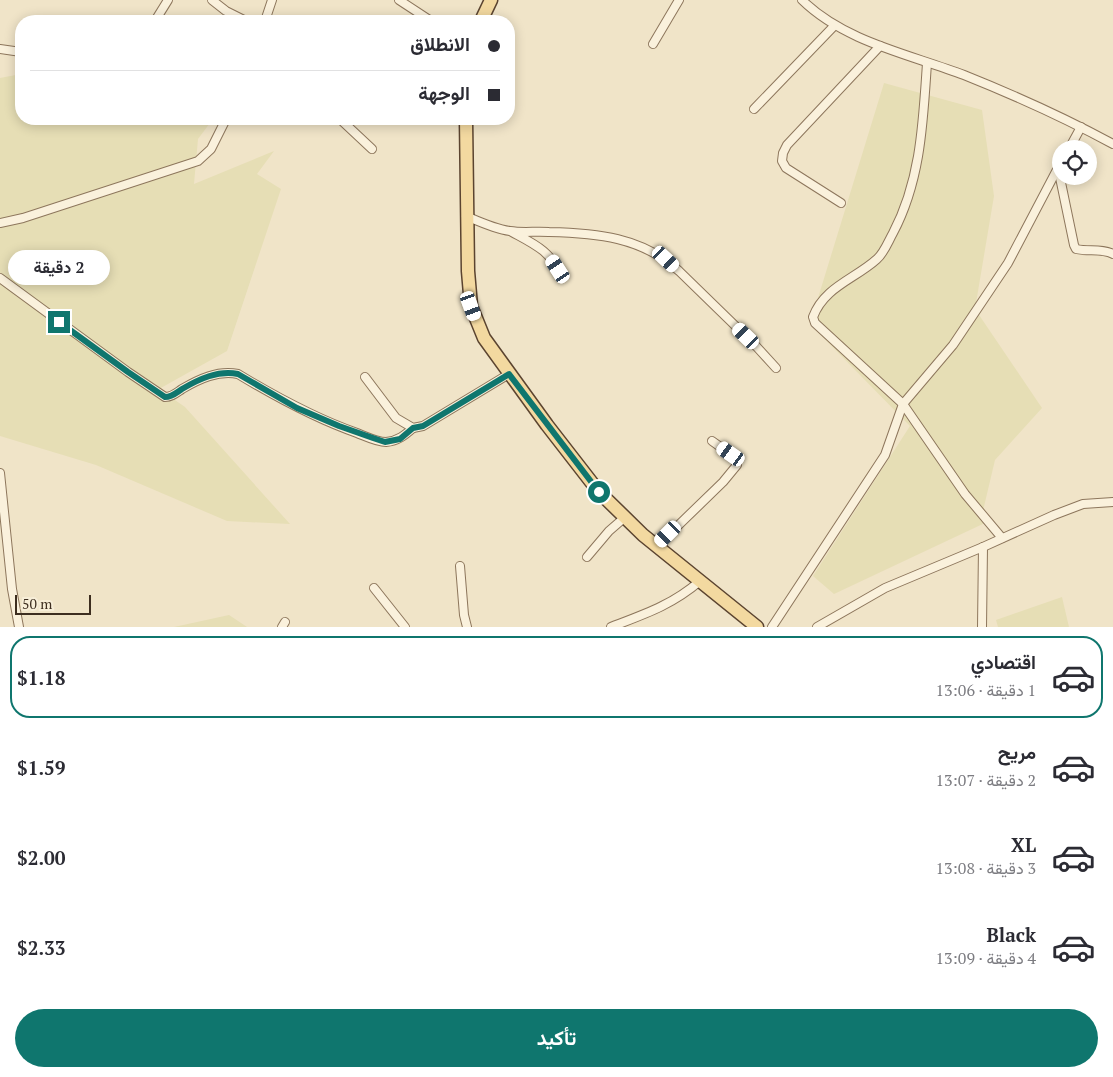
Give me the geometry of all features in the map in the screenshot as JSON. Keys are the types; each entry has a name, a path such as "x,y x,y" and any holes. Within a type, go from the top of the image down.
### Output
{"main road":[{"path":"484,15 492,0"},
{"path":"466,125 468,271 471,306 484,338 576,464 599,492 624,518 757,627"}],"street":[{"path":"159,15 168,0"},
{"path":"212,0 234,15"},
{"path":"267,15 272,0"},
{"path":"399,0 422,15"},
{"path":"653,44 679,0"},
{"path":"802,0 834,26 880,46 963,75 1081,127 1113,144"},
{"path":"754,109 834,26"},
{"path":"840,203 786,168 782,161 783,153 787,145 880,46"},
{"path":"0,49 15,51"},
{"path":"927,63 923,127 917,166 910,194 898,224 878,258 830,292 813,317 815,323 903,404 965,494 1002,538"},
{"path":"0,223 23,218 198,161 211,149 223,125"},
{"path":"346,125 372,149"},
{"path":"1074,140 1081,127"},
{"path":"772,627 885,455 903,404 953,346 1008,263 1052,180"},
{"path":"1064,185 1076,249 1103,251 1113,254"},
{"path":"466,216 493,227 510,231 600,234 650,250 666,259 679,270 776,368"},
{"path":"510,231 544,250 561,276"},
{"path":"0,278 106,357 165,397 174,395 202,378 231,372 238,374 297,408 339,426 385,442 400,439 413,428 423,426 509,374"},
{"path":"365,377 396,418 413,428"},
{"path":"657,546 723,482 736,465 736,458 712,441"},
{"path":"0,473 12,589 19,627"},
{"path":"818,627 885,588 984,547 1054,515 1083,504 1113,502"},
{"path":"587,558 609,531 624,518"},
{"path":"982,627 984,547"},
{"path":"460,566 464,615 467,627"},
{"path":"611,627 666,605 686,593 700,581"},
{"path":"374,588 405,627"}],"shaded area":[{"path":"15,75 15,125 208,125 198,139 194,184 274,151 257,174 281,189 227,351 159,389 185,407 290,524 227,521 96,465 0,436 0,78"},
{"path":"884,83 982,110 994,196 975,309 1042,408 995,460 982,515 987,522 834,594 813,576 910,426 810,324"},
{"path":"1062,597 1069,627 998,627 996,620"},
{"path":"229,615 247,627 174,627"}],"route":[{"path":"59,322 165,397 174,395 202,378 231,372 238,374 297,408 339,426 385,442 400,439 413,428 423,426 509,374 599,492"}]}
